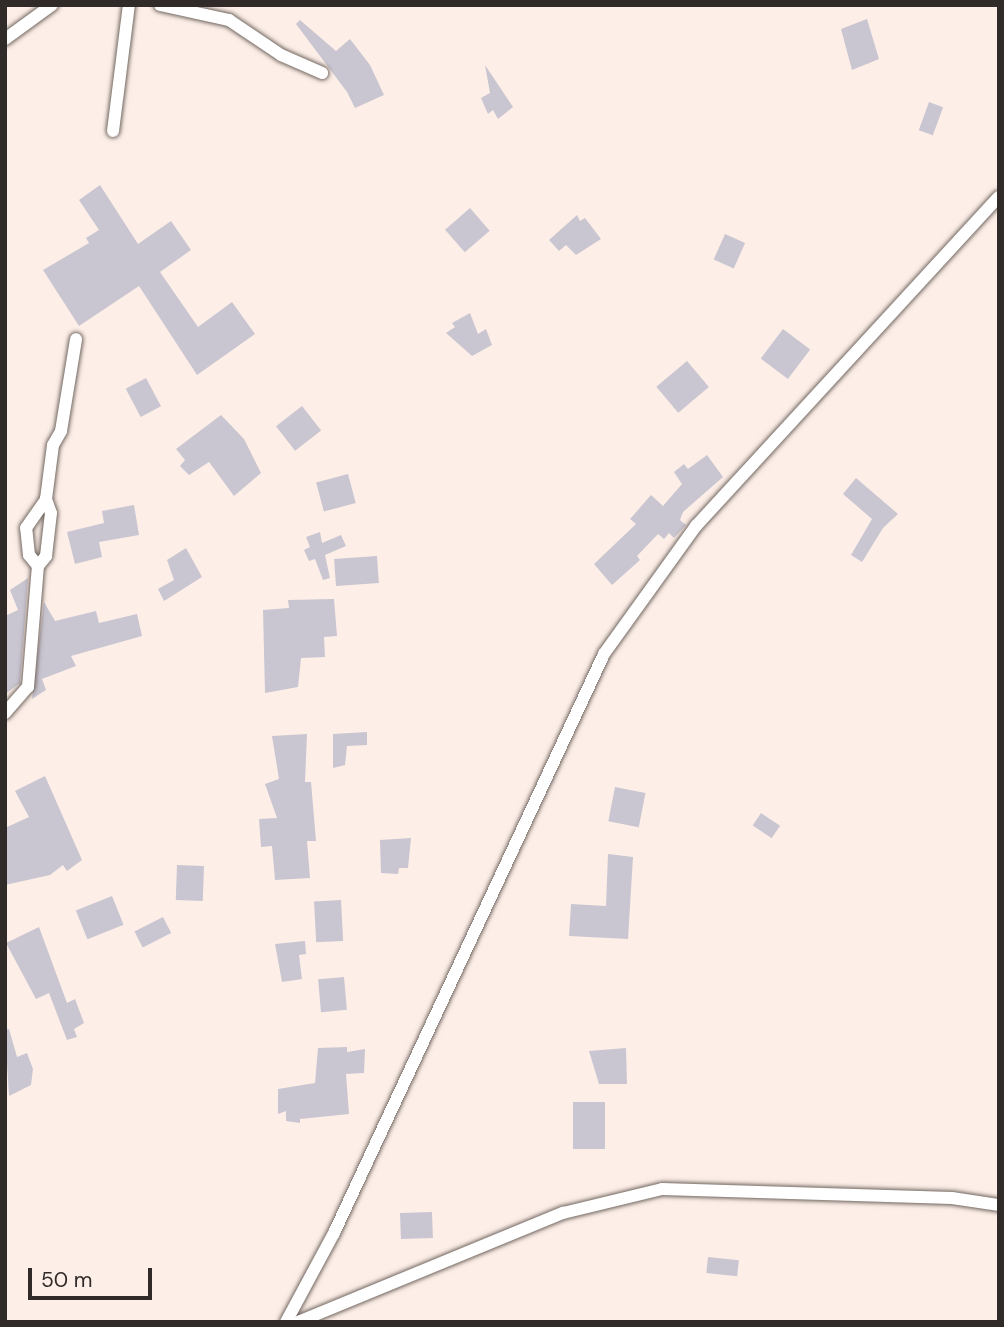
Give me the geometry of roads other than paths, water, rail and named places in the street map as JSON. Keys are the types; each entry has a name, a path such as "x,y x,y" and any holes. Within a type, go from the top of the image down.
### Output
{"street":[{"path":"5,39 52,5"},
{"path":"113,131 129,5"},
{"path":"160,5 229,20 281,55 322,73"},
{"path":"286,1322 334,1233 604,654 696,526 999,197"},
{"path":"5,713 29,687 38,566 46,556 50,524 46,499 76,339"},
{"path":"38,566 29,555 26,528 36,507 46,499"},
{"path":"298,1322 563,1213 662,1189 952,1198 999,1205"}]}
